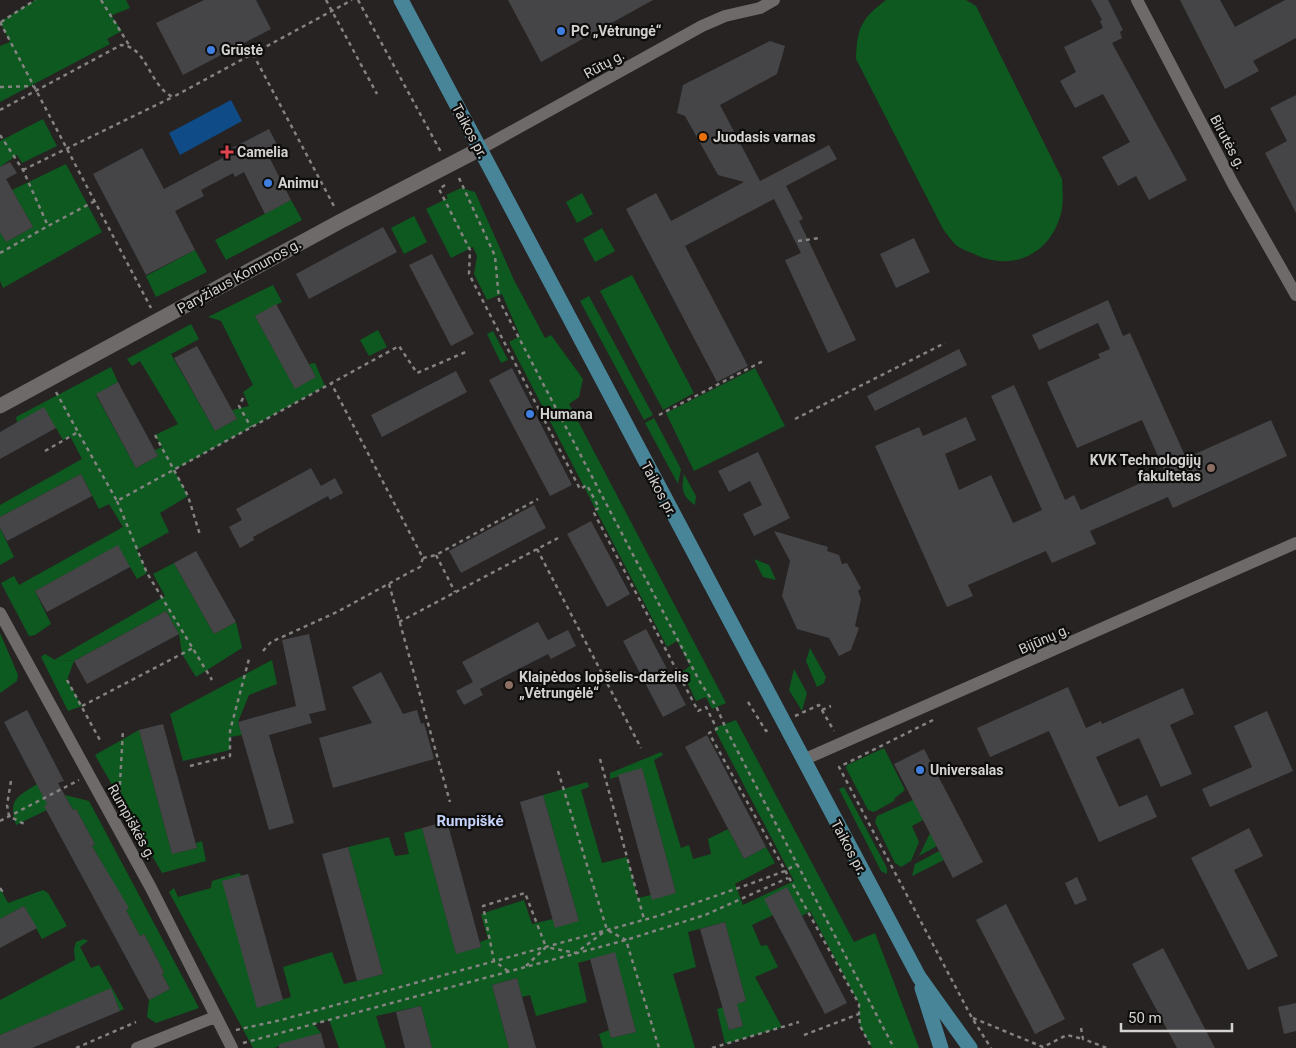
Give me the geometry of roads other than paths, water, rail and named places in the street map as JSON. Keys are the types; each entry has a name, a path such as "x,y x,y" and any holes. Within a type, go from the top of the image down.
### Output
{"main road":[{"name":"Taikos pr.","path":"401,0 919,977 970,1048"},
{"name":"Taikos pr.","path":"919,977 941,1048"}],"street":[{"name":"Rūtų g.","path":"480,149 702,26 725,16 760,8 774,0"},
{"name":"Birutės g.","path":"1138,0 1233,184 1296,295"},
{"name":"Paryžiaus Komunos g.","path":"0,406 341,221 480,149"},
{"name":"Bijūnų g.","path":"803,760 1296,543"},
{"name":"Rumpiškės g.","path":"0,613 117,827 231,1047"},
{"path":"137,1048 215,1017"}],"water":[{"path":"231,100 242,121 180,155 169,133"}],"place":[{"name":"PC „Vėtrungė“","path":"561,31"},
{"name":"Grūstė","path":"211,50"},
{"name":"Juodasis varnas","path":"703,137"},
{"name":"Camelia","path":"227,152"},
{"name":"Animu","path":"268,183"},
{"name":"Humana","path":"530,414"},
{"name":"KVK Technologijų fakultetas","path":"1211,468"},
{"name":"Klaipėdos lopšelis-darželis „Vėtrungėlė“","path":"509,685"},
{"name":"Universalas","path":"920,770"}],"district":[{"name":"Rumpiškė","path":"470,821"}]}
